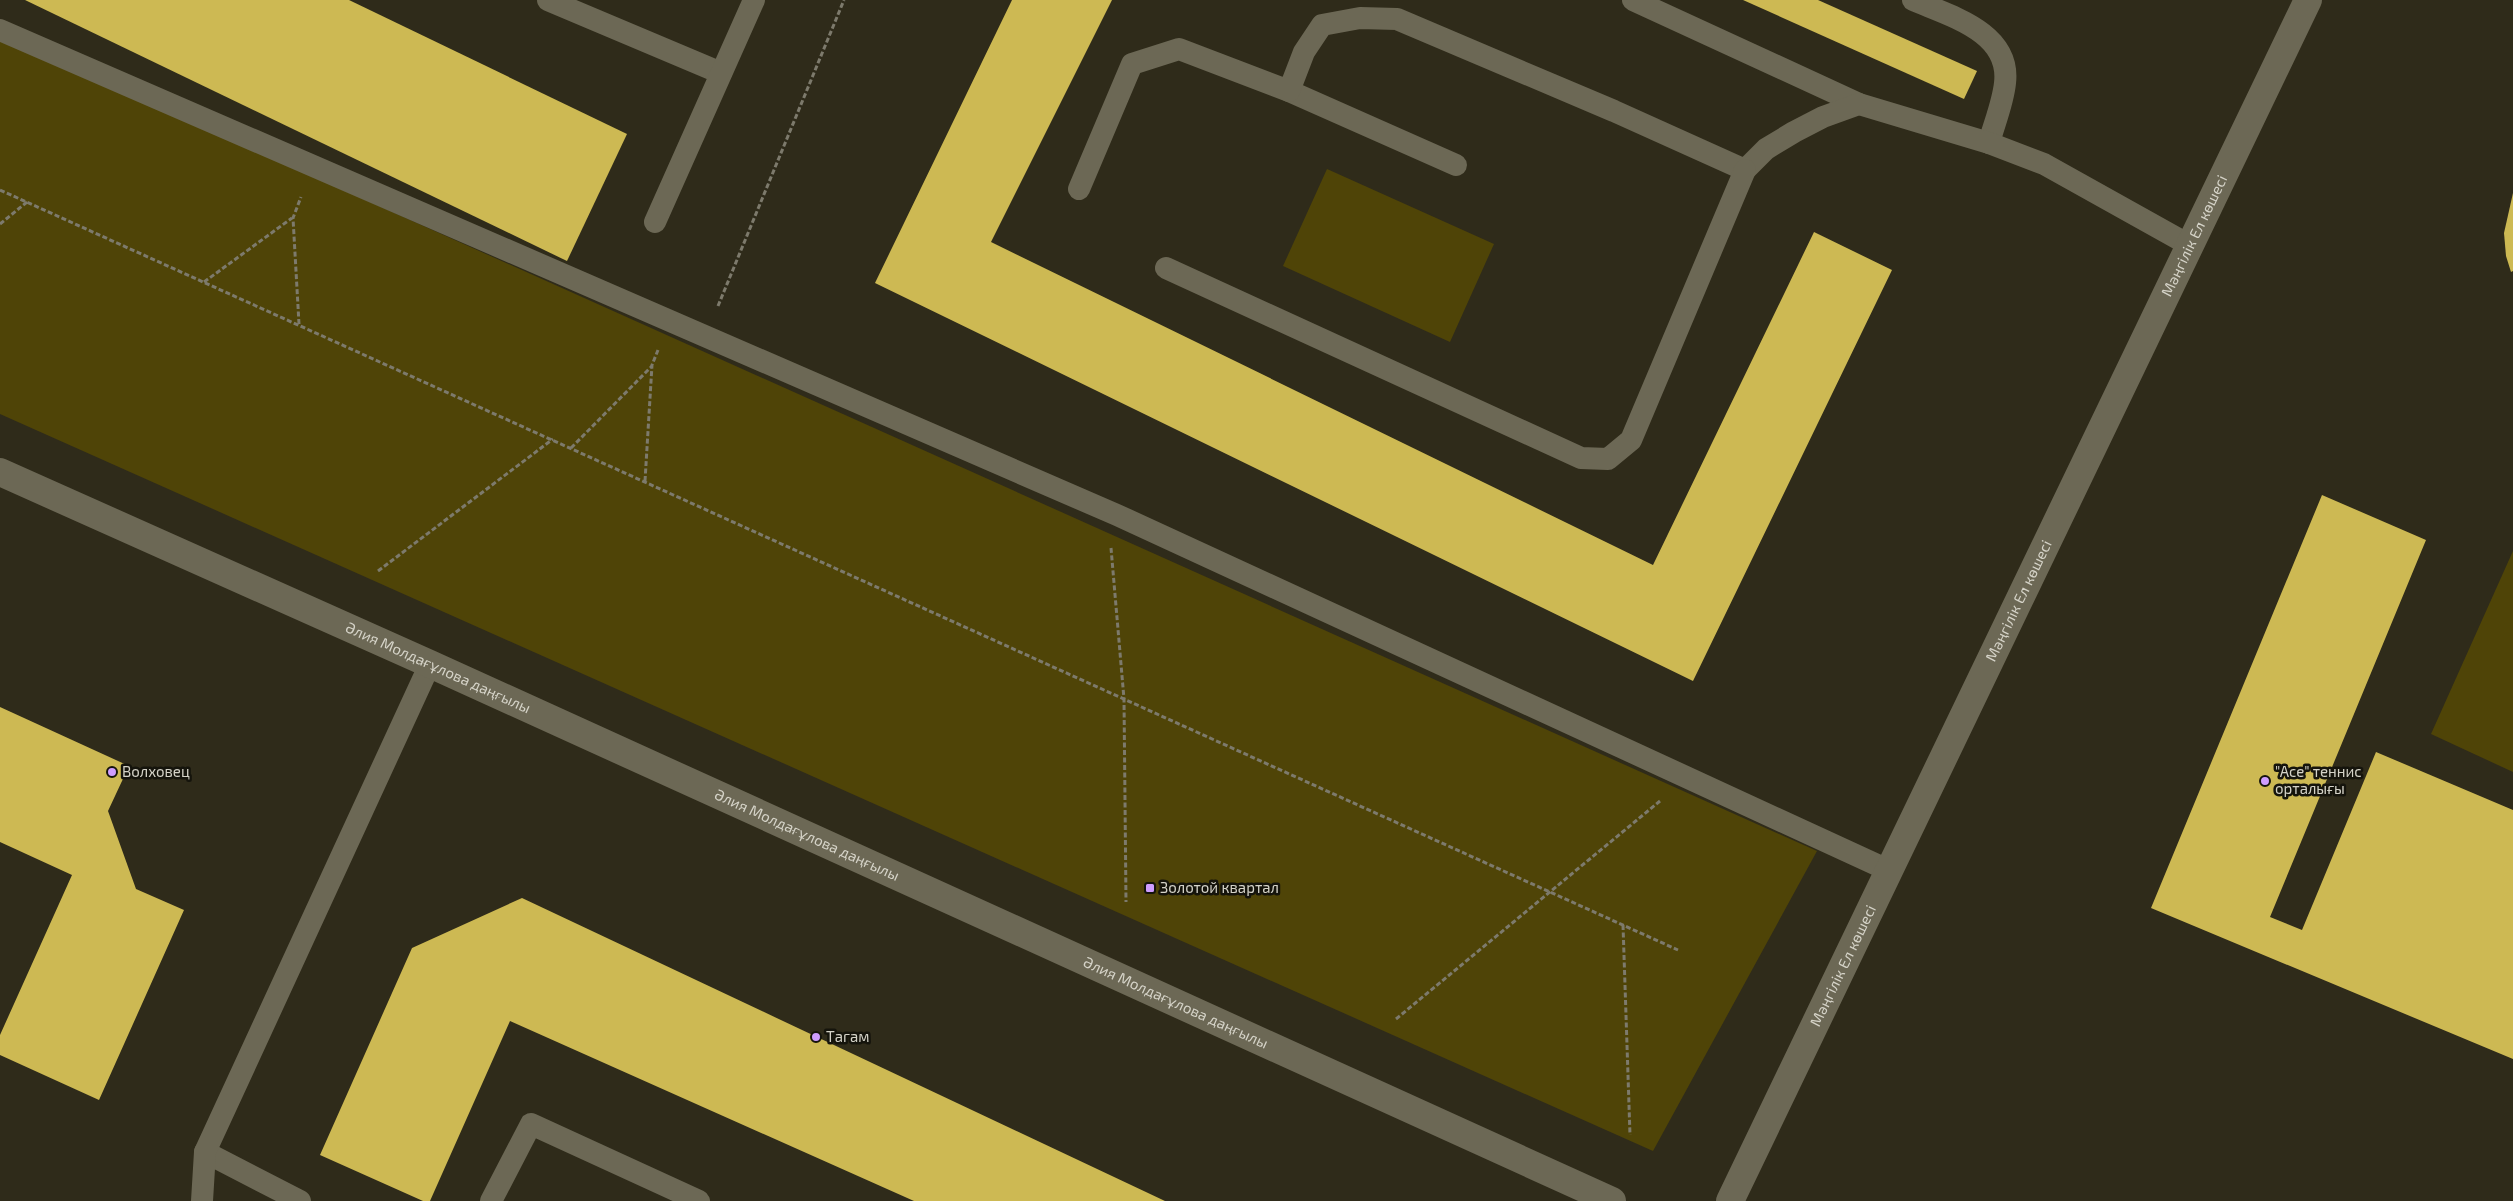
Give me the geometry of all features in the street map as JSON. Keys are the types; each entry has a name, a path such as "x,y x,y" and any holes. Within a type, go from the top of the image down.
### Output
{"main road":[{"name":"Мәңгілік Ел көшесі","path":"1730,1201 2308,0"},
{"name":"Әлия Молдағұлова даңғылы","path":"0,472 430,664 1612,1201"}],"lane":[{"path":"548,0 721,73"},
{"path":"655,222 754,0"},
{"path":"1633,0 1859,104 1989,143 2044,164 2191,246"},
{"path":"1914,0 1976,28 2002,54 2005,82 1989,143"},
{"path":"1289,91 1304,52 1322,26 1360,18 1397,19 1614,111 1745,170"},
{"path":"0,30 1108,511 1888,870"},
{"path":"1079,189 1132,64 1179,50 1289,91 1456,165"},
{"path":"1166,268 1581,458 1608,459 1631,440 1745,170 1766,149 1794,132 1823,117 1859,104"},
{"path":"202,1201 205,1152 430,664"},
{"path":"492,1201 530,1124 699,1201"},
{"path":"205,1152 300,1201"}],"path":[{"path":"705,336 844,0"},
{"path":"300,324 293,218 313,166"},
{"path":"0,190 300,324 1678,950"},
{"path":"0,224 27,202"},
{"path":"204,282 293,218"},
{"path":"645,481 652,365 670,321"},
{"path":"571,448 652,365"},
{"path":"378,571 553,439"},
{"path":"1108,511 1124,699 1126,902"},
{"path":"1396,1019 1688,778"},
{"path":"1623,925 1630,1135"}],"shaded area":[{"path":"0,36 1817,851 1653,1151 0,414"},
{"path":"1327,169 1494,244 1450,342 1283,266"},
{"path":"2513,551 2513,772 2431,734"}],"building":[{"path":"25,0 349,0 627,134 567,261"},
{"path":"1012,0 1112,0 991,242 1653,565 1814,232 1892,270 1693,681 875,283"},
{"path":"1743,0 1818,0 1977,71 1964,99"},
{"path":"2513,193 2513,271 2511,272 2506,256 2504,233"},
{"name":"\"Ace\" теннис орталығы","path":"2322,495 2426,540 2270,917 2302,930 2376,752 2513,810 2513,1059 2151,908"},
{"path":"0,707 129,766 108,811 136,889 184,910 99,1100 0,1055 0,1035 72,875 0,842"},
{"path":"522,898 1165,1201 914,1201 510,1021 430,1201 423,1201 320,1155 412,948"}],"place":[{"name":"Волховец","path":"112,772"},
{"name":"\"Ace\" теннис орталығы","path":"2265,781"},
{"name":"Золотой квартал","path":"1150,888"},
{"name":"Тагам","path":"816,1037"}]}
